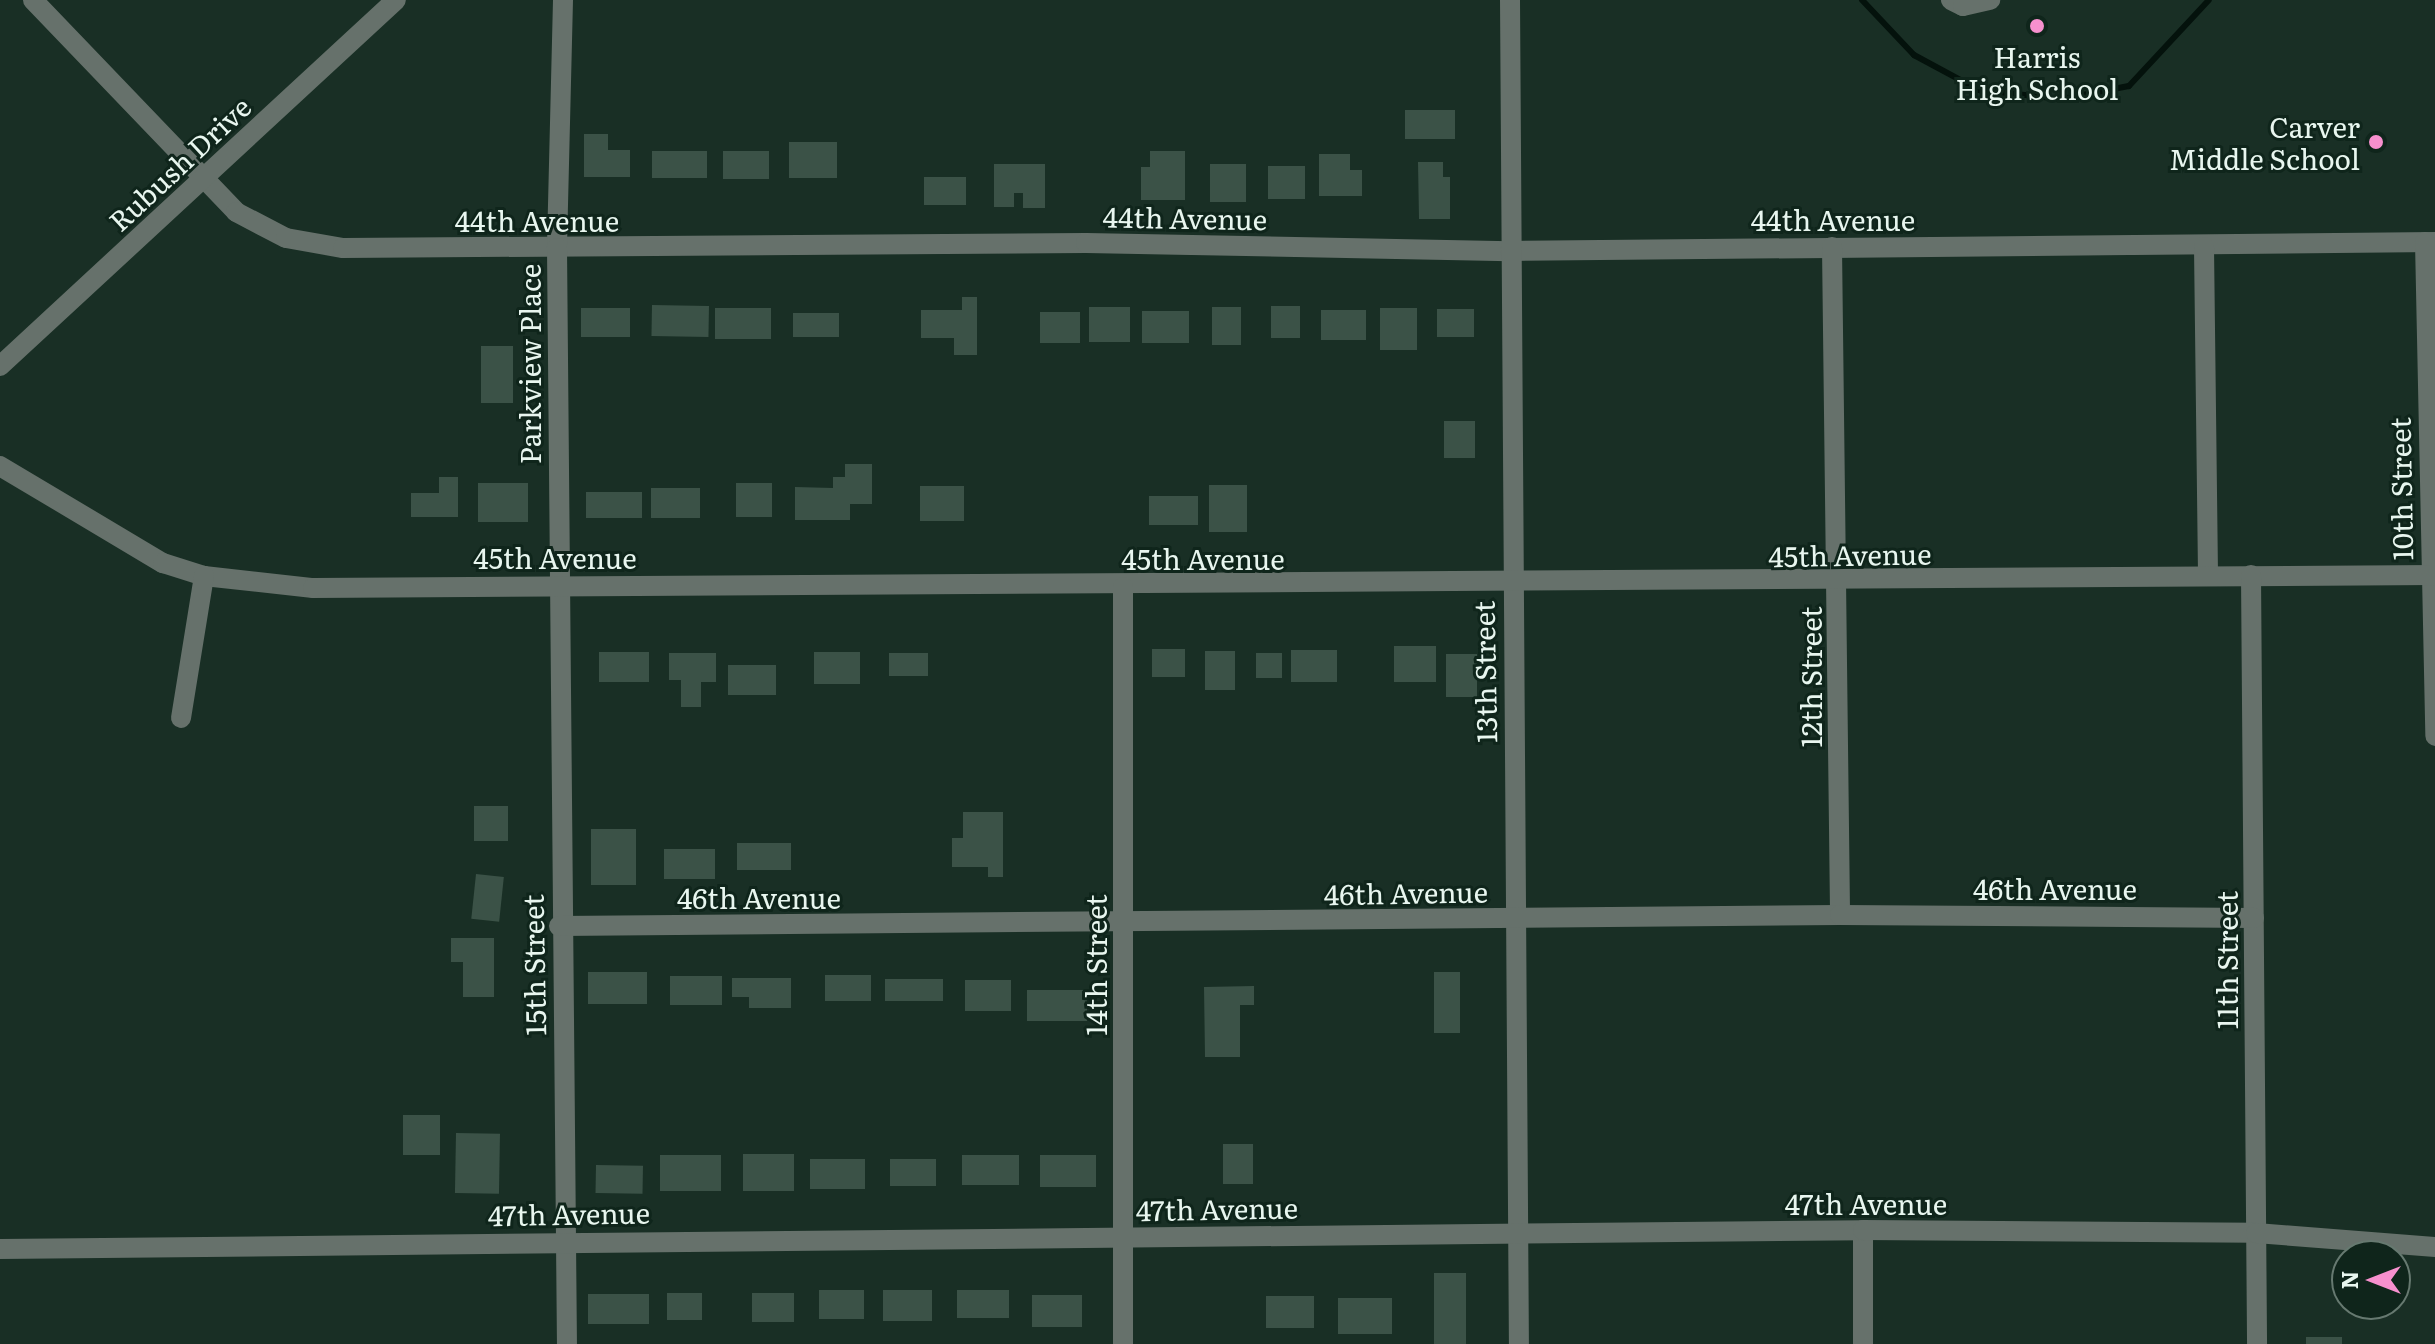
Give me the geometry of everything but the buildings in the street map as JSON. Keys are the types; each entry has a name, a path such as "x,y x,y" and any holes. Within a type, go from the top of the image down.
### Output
{"street":[{"name":"44th Avenue","path":"33,0 201,180 258,226 310,245 557,248 1086,243 1510,251 2204,247 2430,242"},
{"name":"Rubush Drive","path":"0,366 396,0"},
{"name":"Parkview Place","path":"558,585 557,248 563,0"},
{"name":"13th Street","path":"1510,0 1511,585 1519,1344"},
{"path":"1951,0 1963,6 1990,0"},
{"name":"10th Street","path":"2430,242 2435,736"},
{"name":"12th Street","path":"1832,247 1840,915"},
{"path":"2204,247 2208,575"},
{"name":"45th Avenue","path":"0,466 119,542 204,576 313,588 1838,583 2208,575 2432,575"},
{"name":"11th Street","path":"2251,575 2257,1344"},
{"path":"181,718 204,576"},
{"name":"15th Street","path":"558,585 559,926 567,1344"},
{"name":"14th Street","path":"1123,587 1123,1344"},
{"name":"46th Avenue","path":"559,926 1840,915 2254,918"},
{"path":"1863,1230 1863,1344"},
{"name":"47th Avenue","path":"0,1249 1863,1230 2256,1233 2435,1247"}],"waterway":[{"path":"1862,0 1914,55 1979,90 2062,99 2129,86 2209,0"}],"place":[{"name":"Harris High School","path":"2037,26"},
{"name":"Carver Middle School","path":"2376,142"}]}
